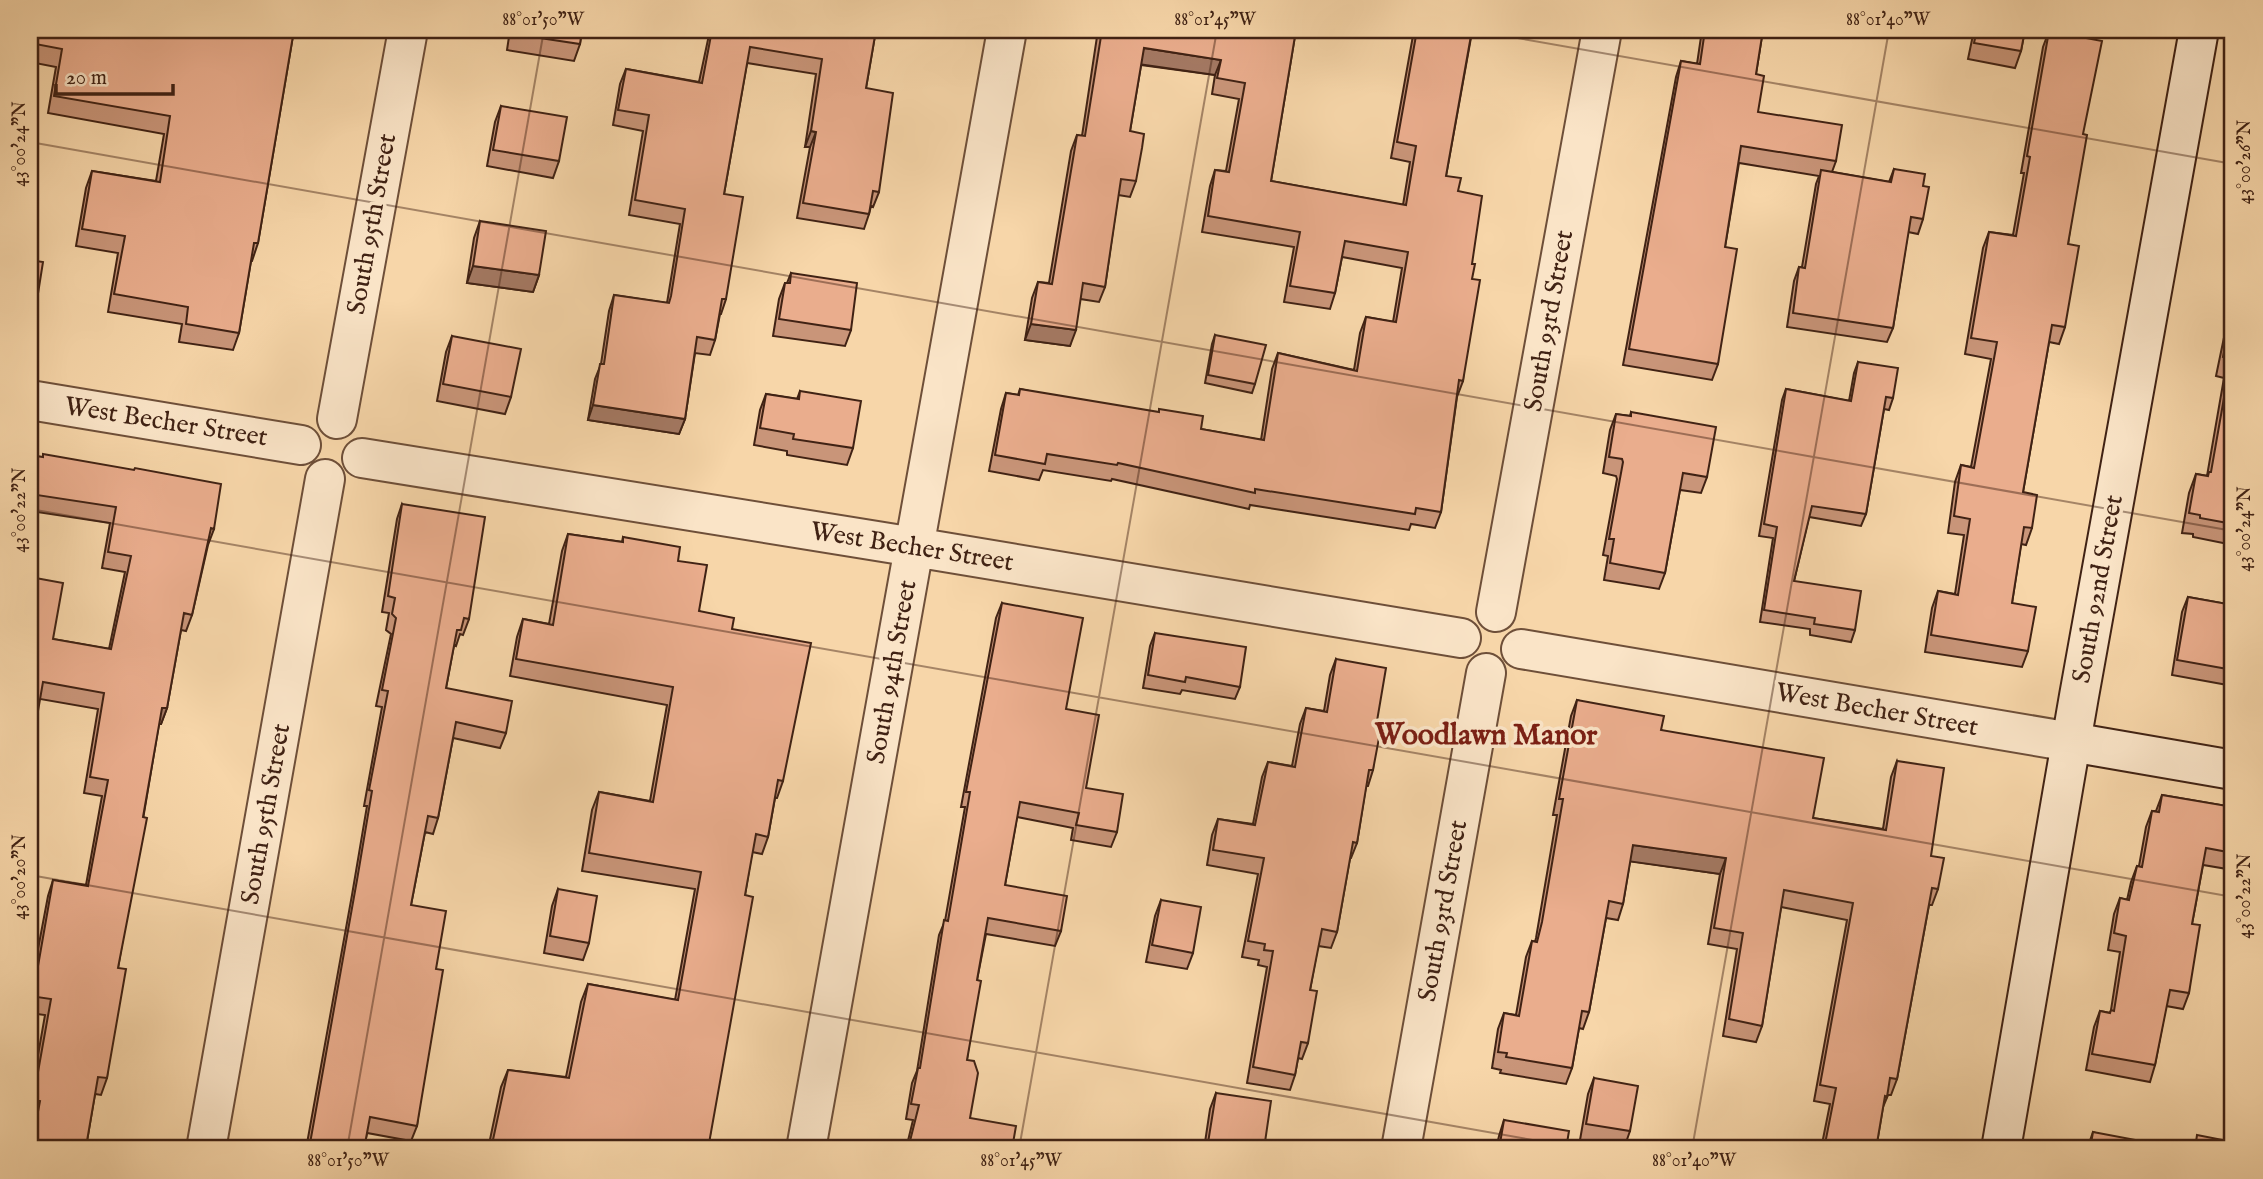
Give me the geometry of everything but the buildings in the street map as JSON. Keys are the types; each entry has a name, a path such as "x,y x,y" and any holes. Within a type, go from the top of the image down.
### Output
{"street":[{"name":"South 95th Street","path":"337,419 408,30"},
{"name":"South 94th Street","path":"806,1149 1007,30"},
{"name":"South 93rd Street","path":"1496,612 1602,30"},
{"name":"South 92nd Street","path":"2001,1149 2199,30"},
{"name":"West Becher Street","path":"30,400 301,445"},
{"path":"337,419 356,430 361,438 362,458 350,475 341,479 326,479 312,473 306,466 301,445 310,427 318,422 337,419"},
{"name":"West Becher Street","path":"362,458 1461,638"},
{"name":"South 95th Street","path":"206,1149 326,479"},
{"path":"1496,612 1516,623 1521,632 1521,649 1517,661 1509,668 1486,673 1472,667 1465,659 1461,650 1461,638 1469,621 1478,615 1496,612"},
{"name":"West Becher Street","path":"1521,649 2233,770"},
{"name":"South 93rd Street","path":"1401,1149 1486,673"}],"district":[{"name":"Woodlawn Manor","path":"1486,736"}]}
